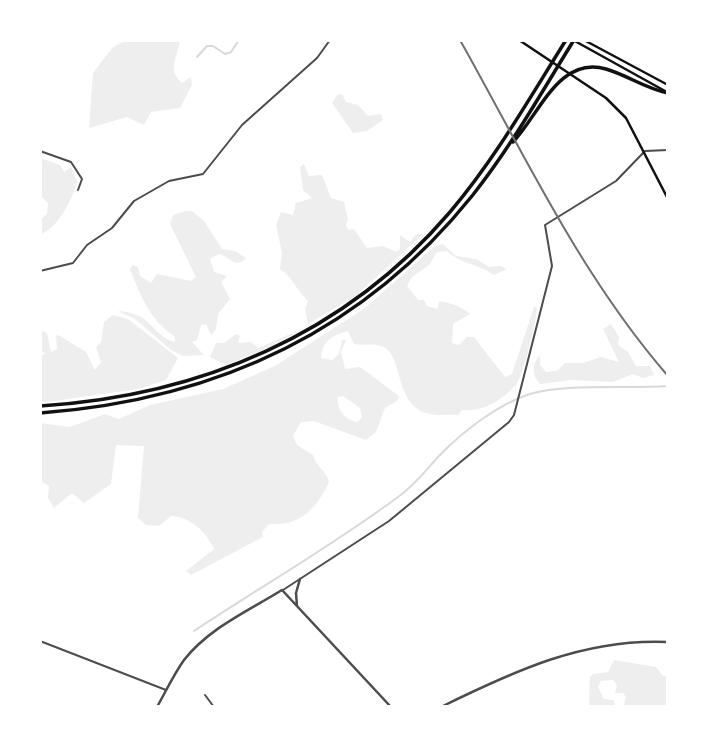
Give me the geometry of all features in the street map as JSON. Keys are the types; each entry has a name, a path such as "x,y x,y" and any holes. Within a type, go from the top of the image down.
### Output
{"highway":[{"path":"40,406 146,393 226,370 276,349 350,304 390,273 451,211 493,156 566,40"},
{"path":"40,412 132,402 178,391 252,365 292,347 356,307 413,260 462,208 507,149 573,40"},
{"path":"507,149 526,129 564,77 575,70 606,69 668,93"}],"main road":[{"path":"519,40 606,98 626,118 668,199"},
{"path":"573,40 668,93"},
{"path":"584,40 668,85"}],"street":[{"path":"40,271 73,263 88,245 112,228 134,201 169,181 203,174 242,125 317,58 330,40"},
{"path":"157,707 164,690 184,660 201,642 226,623 389,521 514,415 552,266 550,241 544,229 550,220 616,181 645,151 668,150"},
{"path":"40,151 71,162 82,179 78,190"},
{"path":"297,606 296,593 300,579"},
{"path":"282,590 391,707"},
{"path":"40,641 164,690"},
{"path":"441,707 501,677 567,653 609,643 668,642"},
{"path":"205,695 214,707"}],"shaded area":[{"path":"126,40 180,40 174,63 175,73 182,83 191,77 192,85 180,108 151,112 144,125 127,117 89,128 93,73 112,48"},
{"path":"342,94 346,102 358,105 368,116 381,114 383,120 367,131 353,133 332,103 337,95"},
{"path":"40,158 60,165 64,172 71,167 77,181 58,220 40,234 40,220 47,214 48,203 40,195"},
{"path":"304,164 309,176 322,175 331,198 344,202 348,230 354,229 367,248 383,246 396,252 400,249 400,235 410,242 416,234 423,234 357,295 308,324 305,309 308,301 280,269 282,253 276,225 281,212 293,215 296,203 312,198 303,190 300,167"},
{"path":"192,211 204,221 222,249 235,251 246,258 239,263 219,254 210,259 214,272 227,276 221,282 230,299 218,314 216,329 211,335 206,324 201,325 197,340 192,342 204,355 183,356 171,350 135,319 118,311 139,316 162,336 175,342 175,337 159,323 147,307 130,269 133,265 138,267 140,276 151,283 157,274 191,281 196,277 170,224 173,215"},
{"path":"443,244 456,256 476,259 489,267 500,266 507,269 494,275 458,259 447,251 437,252 429,265 412,277 407,286 418,300 424,300 427,306 438,309 439,301 460,307 470,314 453,324 452,343 459,345 467,337 474,337 505,377 512,374 534,307 537,307 522,372 515,386 497,401 477,409 462,410 458,415 433,415 418,409 404,391 388,351 378,345 354,344 348,331 329,340 321,358 332,360 339,354 342,340 346,340 341,352 345,369 360,367 399,396 397,401 385,408 376,432 366,440 314,421 301,422 293,436 297,445 313,455 329,482 313,508 299,519 269,524 262,532 263,537 191,575 186,571 214,549 202,531 185,519 171,516 159,526 146,525 138,518 144,446 116,445 111,484 84,503 72,493 54,508 48,498 49,486 40,481 40,423 70,427 105,414 119,419 150,405 223,389 275,366 365,308 435,246","holes":["343,396 360,408 362,418 357,422 349,419 340,410 338,397"]},
{"path":"113,315 128,319 178,358 166,380 138,389 40,403 40,356 45,354 40,349 40,330 47,333 51,352 57,349 56,335 60,336 86,352 95,370 101,362 96,347 101,342 104,322"},
{"path":"611,324 619,337 618,345 628,352 636,366 650,366 654,375 643,378 633,374 613,382 571,380 540,384 534,369 540,355 540,365 546,372 557,371 565,363 583,363 601,357 619,362 603,329"},
{"path":"304,328 270,347 226,365 210,357 216,343 224,343 236,334 240,336 238,343 251,342 258,348"},
{"path":"614,660 656,667 663,676 668,676 668,707 623,707 626,697 623,693 615,693 617,685 613,680 601,681 598,687 604,699 614,700 615,707 589,707 590,677 608,672"}],"waterway":[{"path":"197,57 207,46 213,46 225,54 231,52 239,40"},
{"path":"194,631 398,497 458,438 506,405 530,394 562,389 668,386"}],"railway":[{"path":"460,40 581,256 637,338 668,376"}]}
